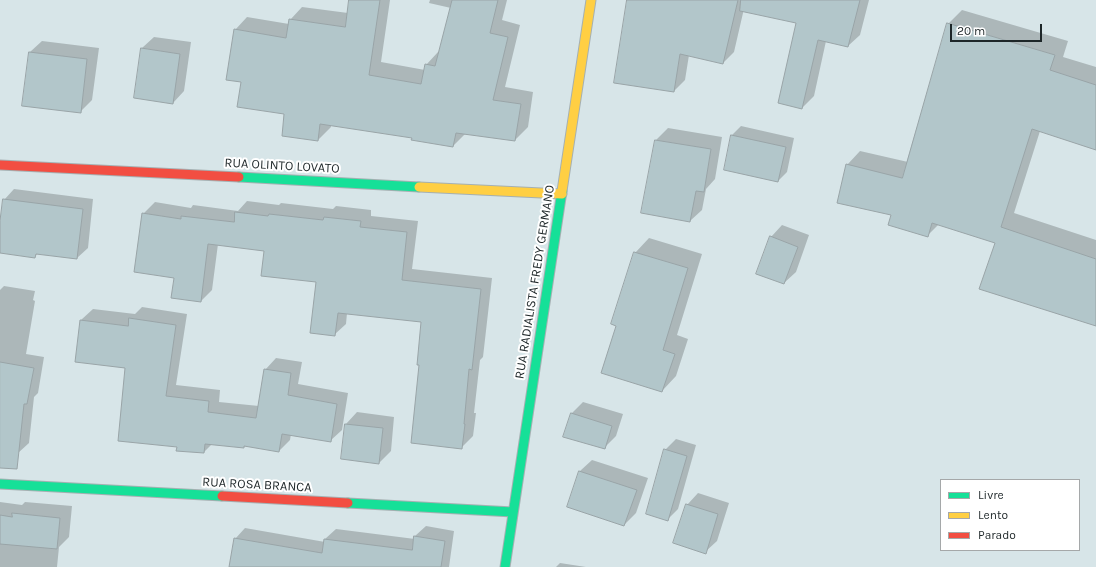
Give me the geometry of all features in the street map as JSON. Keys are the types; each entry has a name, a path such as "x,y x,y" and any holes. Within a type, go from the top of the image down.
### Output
{"street":[{"name":"RUA RADIALISTA FREDY GERMANO","path":"505,567 591,0"},
{"name":"RUA OLINTO LOVATO","path":"0,165 562,194"},
{"name":"RUA ROSA BRANCA","path":"0,484 513,512"}],"building":[{"path":"349,0 380,0 369,75 421,84 425,64 435,66 452,0 498,0 490,33 508,37 493,100 521,104 515,141 456,133 453,147 411,140 412,138 320,124 318,141 282,136 284,114 237,107 241,82 226,80 234,29 286,38 289,19 345,27"},
{"path":"627,0 738,0 723,64 680,54 674,92 614,83"},
{"path":"741,0 860,0 848,47 818,40 802,109 778,103 796,23 740,11"},
{"path":"947,23 1055,55 1050,70 1096,85 1096,150 1032,129 1001,227 1096,259 1096,326 979,289 995,243 932,223 928,237 888,225 891,215 837,203 846,164 902,178"},
{"path":"141,48 180,54 173,104 134,98"},
{"path":"29,52 87,59 81,113 22,106"},
{"path":"731,135 786,147 778,182 724,170"},
{"path":"655,140 711,149 704,192 696,191 690,222 641,213"},
{"path":"3,199 83,209 77,259 36,254 35,258 0,253 0,221"},
{"path":"235,212 323,220 324,217 361,221 360,227 407,232 402,280 481,289 472,370 469,369 462,449 411,443 419,365 417,365 421,322 338,313 335,336 310,333 316,282 261,276 264,251 208,244 201,302 171,298 174,278 134,272 142,213 181,219 181,216 234,222"},
{"path":"770,236 798,247 784,284 756,274"},
{"path":"634,252 688,268 663,350 675,354 662,392 601,373 616,326 611,324"},
{"path":"129,318 176,325 166,396 209,401 208,412 256,418 264,369 291,373 288,395 337,404 331,442 282,434 279,452 244,446 244,448 205,444 204,453 176,451 177,447 118,441 125,368 75,362 80,320 128,326"},
{"path":"0,362 34,368 27,404 24,404 17,469 0,468"},
{"path":"571,413 612,426 605,449 563,437"},
{"path":"345,424 383,428 379,464 341,459"},
{"path":"664,449 687,456 668,521 646,514"},
{"path":"579,471 637,490 624,526 567,507"},
{"path":"686,504 718,514 706,554 673,543"},
{"path":"12,513 60,518 57,549 0,544 0,515 12,517"},
{"path":"414,536 445,541 441,567 229,567 234,538 322,553 324,539 412,550"}],"traffic: fast":[{"path":"239,177 419,187"},
{"path":"505,567 562,191"},
{"path":"0,484 222,496"},
{"path":"348,503 513,512"}],"traffic: slow":[{"path":"562,191 591,0"},
{"path":"419,187 562,194"}],"traffic: jam":[{"path":"0,165 239,177"},
{"path":"222,496 348,503"}]}
